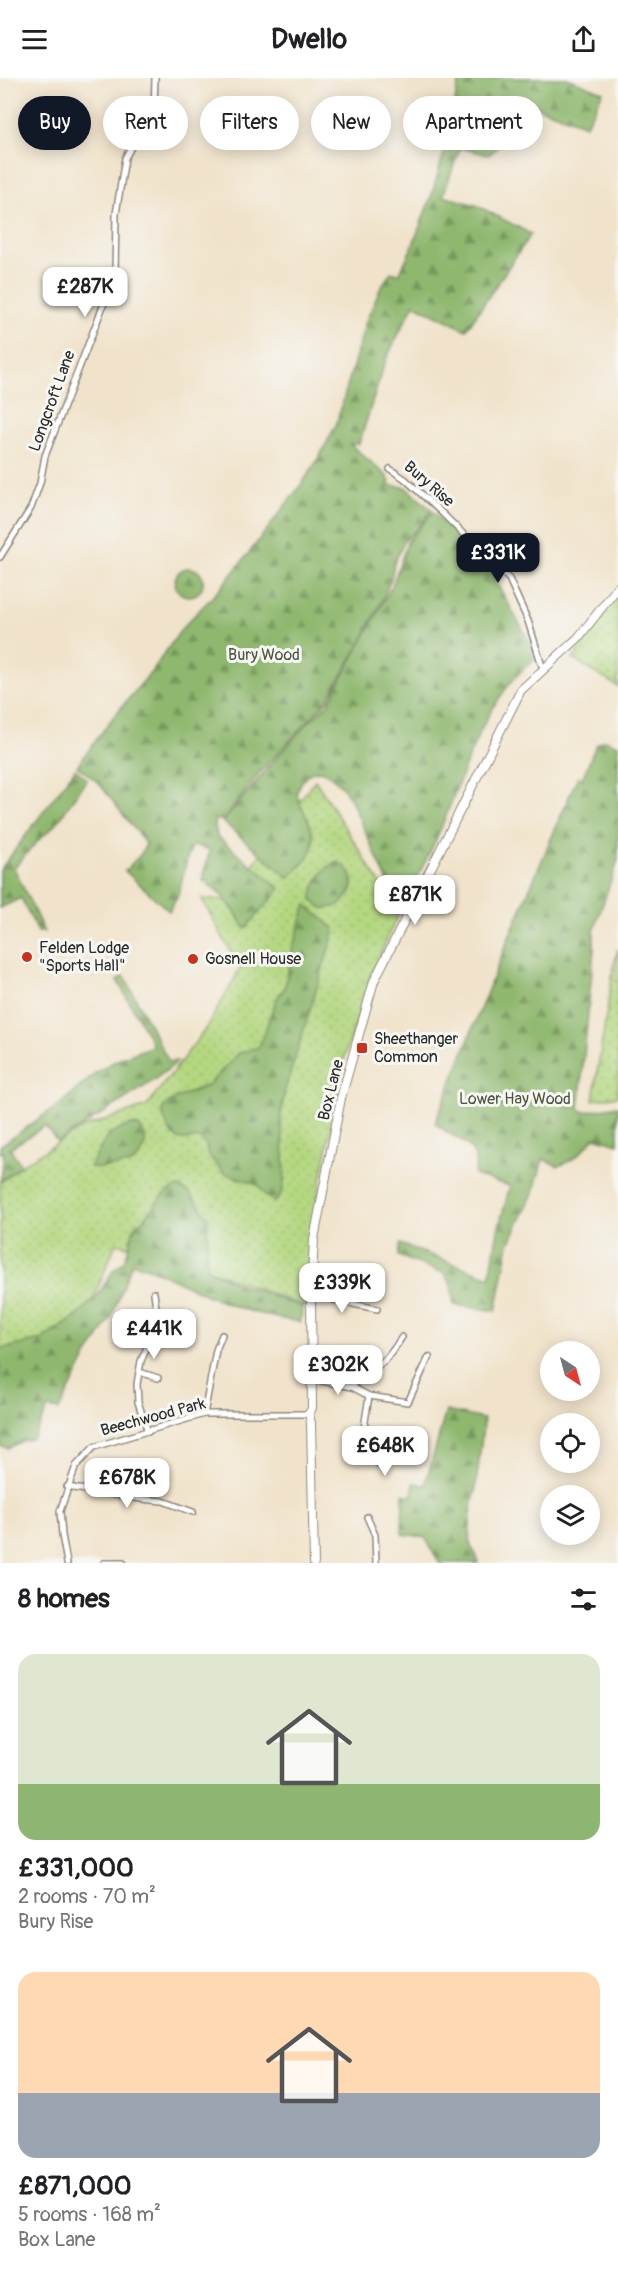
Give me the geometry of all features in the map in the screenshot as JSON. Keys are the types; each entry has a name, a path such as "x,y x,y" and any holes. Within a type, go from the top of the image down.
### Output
{"main road":[{"name":"Box Lane","path":"314,1563 309,1414 312,1408 311,1295 314,1239 341,1098 374,981 520,690 578,638 618,587"}],"street":[{"name":"Longcroft Lane","path":"0,557 31,508 40,483 45,456 115,275 117,214 125,158 135,140 150,122 154,109 155,78"},
{"name":"Bury Rise","path":"390,469 405,479 442,513 509,579 528,621 543,669"},
{"path":"148,1432 138,1402 139,1372 141,1360 158,1322 154,1293"},
{"path":"311,1295 377,1309"},
{"path":"204,1414 216,1350 222,1335"},
{"path":"352,1387 361,1373 374,1369 393,1352 402,1337"},
{"path":"312,1379 352,1387 369,1396 408,1402 429,1356"},
{"path":"139,1372 158,1378"},
{"path":"369,1396 363,1434 372,1442"},
{"name":"Beechwood Park","path":"67,1563 60,1511 76,1466 94,1447 204,1414 309,1414"},
{"path":"391,1430 401,1432 398,1450 390,1463 381,1466 371,1457 372,1442 391,1430"},
{"path":"67,1487 163,1501 193,1512"},
{"path":"367,1517 375,1535 376,1563"},
{"path":"104,1563 123,1563"}],"green space":[{"name":"Bury Wood","path":"459,78 567,78 603,92 586,125 543,109 543,96 456,96"},
{"name":"Bury Wood","path":"445,150 459,150 443,196 476,205 531,234 466,330 414,304 386,359 359,444 350,444 387,476 390,482 388,485 405,487 432,510 405,540 394,563 391,579 383,599 362,641 327,701 259,773 223,821 214,819 217,836 280,889 245,929 227,902 202,880 210,850 193,845 187,859 179,893 169,911 125,871 141,854 146,844 98,782 77,766 114,716 152,671 183,627 218,591 252,549 317,461 336,425 366,321 381,287 391,272 399,274 432,194"},
{"name":"Bury Wood","path":"468,150 495,150 489,155"},
{"path":"433,512 486,564 532,646 534,651 531,654 535,659 515,677 499,698 486,721 434,844 400,909 350,798 335,780 323,772 310,773 297,790 312,829 313,844 307,858 289,878 223,822 269,766 328,704 392,586 408,541"},
{"path":"189,568 199,572 203,582 199,592 189,596 179,592 175,582 179,572"},
{"path":"618,594 618,687 573,659"},
{"name":"Lower Hay Wood","path":"604,740 618,745 618,860 594,931 579,1109 585,1112 618,1106 618,1144 595,1137 579,1154 564,1164 558,1166 543,1159 534,1191 509,1244 496,1311 454,1305 451,1284 444,1273 398,1256 400,1244 490,1277 498,1230 510,1186 474,1175 476,1164 470,1148 435,1123 509,937 578,776 582,779 596,745"},
{"path":"75,769 87,779 57,823 14,868 44,932 38,932 21,898 0,908 0,870"},
{"path":"315,780 399,913 372,973 344,1059 311,1234 306,1307 212,1271 116,1243 54,1397 0,1421 0,1183 21,1165 82,1128 147,1106 207,1027 240,969 202,899 227,900"},
{"path":"336,862 344,865 349,871 353,886 348,896 337,906 322,908 312,900 312,895 323,873"},
{"path":"306,905 335,929 285,1090 281,1123 285,1174 280,1195 275,1202 266,1196 257,1184 224,1173 208,1155 206,1145 201,1139 177,1139 166,1124 162,1111 164,1106 172,1100 208,1085 239,1053 259,1047 276,1000 285,987 293,947"},
{"path":"618,949 618,1096 593,1100 614,965"},
{"path":"124,976 169,1062 177,1061 150,1083 58,1142 45,1126 10,1148 21,1165 1,1181 4,1152 0,1153 0,1146 60,1104 97,1072 117,1060 152,1046 117,980"},
{"path":"130,1125 139,1126 145,1136 142,1152 136,1161 131,1164 90,1167 108,1135"},
{"path":"179,1187 190,1193 208,1217 207,1269 236,1283 302,1307 301,1322 263,1315 238,1307 159,1272 132,1263 111,1318 86,1358 59,1410 48,1408 32,1439 24,1440 8,1448 0,1446 0,1349 41,1340 76,1317 98,1295 113,1271 125,1260 135,1225 143,1220 163,1195"},
{"path":"446,1411 484,1419 470,1529 470,1542 478,1563 439,1563 425,1537 402,1534 403,1494 412,1496 414,1483 425,1485"}],"place":[{"name":"Felden Lodge \"Sports Hall\"","path":"27,957"},
{"name":"Gosnell House","path":"193,959"},
{"name":"Sheethanger Common","path":"362,1048"}]}
